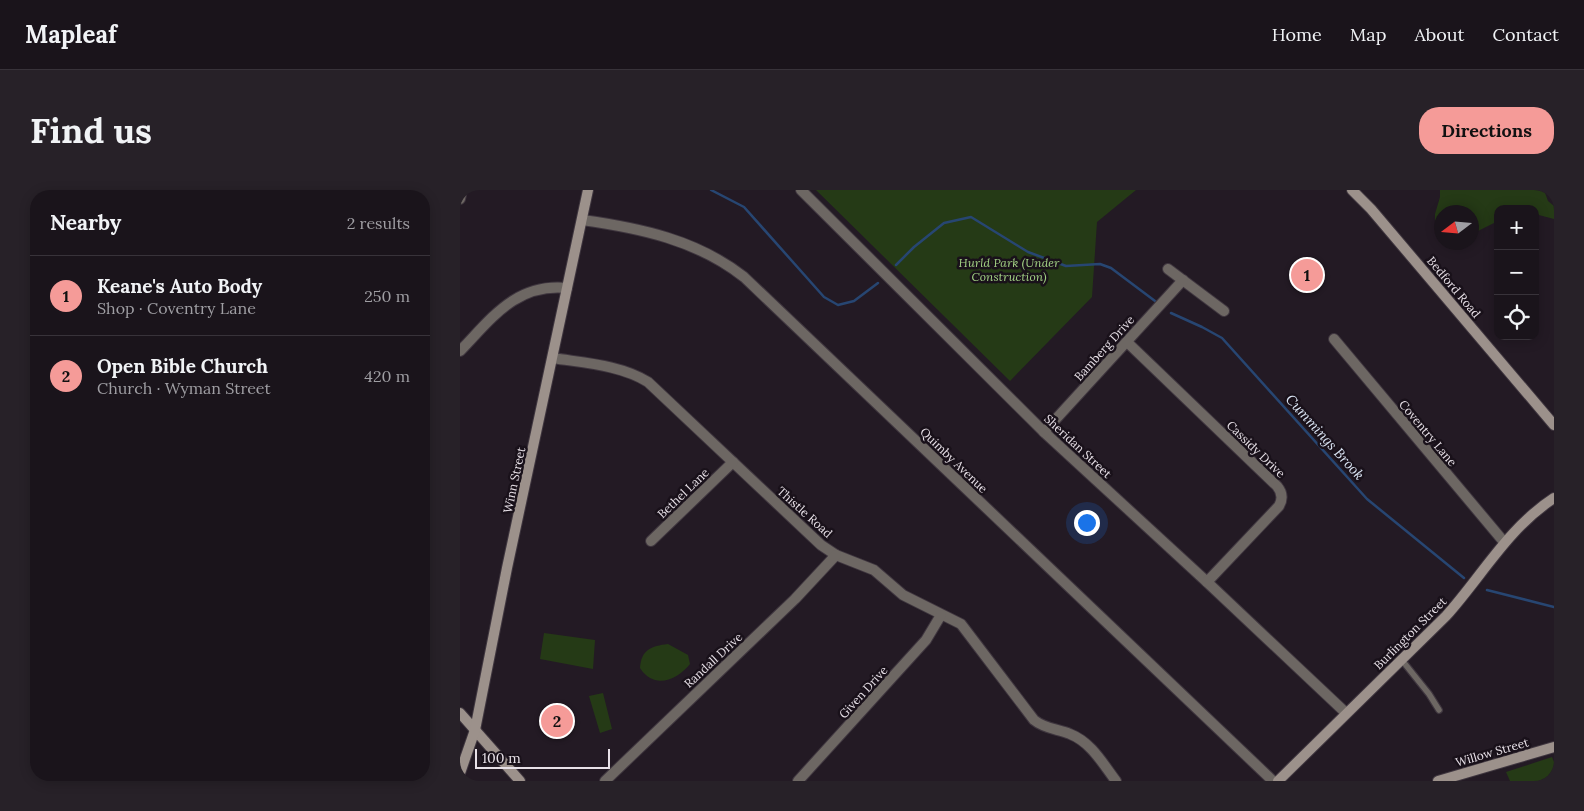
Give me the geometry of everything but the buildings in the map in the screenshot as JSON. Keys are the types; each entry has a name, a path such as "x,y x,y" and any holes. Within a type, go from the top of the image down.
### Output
{"street":[{"path":"460,198 462,190"},
{"name":"Winn Street","path":"460,773 475,730 588,190"},
{"name":"Sheridan Street","path":"801,190 1044,432 1346,713"},
{"name":"Bedford Road","path":"1352,190 1394,235 1554,425"},
{"name":"Quimby Avenue","path":"582,220 636,228 684,243 718,259 744,277 1273,781"},
{"path":"1168,269 1224,311"},
{"name":"Bamberg Drive","path":"1044,432 1183,280"},
{"path":"460,351 514,299 540,288 567,288"},
{"name":"Coventry Lane","path":"1334,338 1504,542"},
{"name":"Cassidy Drive","path":"1127,342 1281,493 1282,498 1279,506 1207,582"},
{"name":"Thistle Road","path":"552,358 612,369 639,377 663,395 816,540 836,555 874,570 903,594 961,624 1034,720 1041,725 1071,734 1083,742 1098,756 1116,781"},
{"name":"Bethel Lane","path":"651,541 733,462"},
{"name":"Burlington Street","path":"1278,781 1462,597 1504,542 1527,519 1554,498"},
{"name":"Randall Drive","path":"605,781 795,599 836,555"},
{"name":"Given Drive","path":"798,781 926,640 941,615"},
{"path":"460,713 520,781"},
{"name":"Willow Street","path":"1438,781 1554,747"}],"lane":[{"path":"1401,659 1429,694 1439,710"}],"green space":[{"name":"Hurld Park (Under Construction)","path":"816,190 1136,190 1097,222 1092,297 1010,381"},
{"path":"1440,190 1544,190 1548,201 1554,206 1554,219 1539,215 1539,205 1494,205 1494,223 1479,230 1479,205 1438,205"},
{"path":"544,633 595,640 593,669 540,659"},
{"path":"668,644 688,655 690,664 685,670 672,678 659,681 652,679 640,668 642,657 652,648"},
{"path":"603,693 612,729 600,733 589,696"},
{"path":"1552,757 1554,762 1554,781 1510,781 1506,772"}],"waterway":[{"name":"Cummings Brook","path":"711,190 744,207 824,297 838,305 854,301 878,283"},
{"name":"Cummings Brook","path":"896,265 914,247 944,223 971,217 1028,252 1066,266 1100,264 1111,268 1155,301"},
{"name":"Cummings Brook","path":"1171,313 1222,338 1367,499 1464,578"},
{"name":"Cummings Brook","path":"1487,590 1554,607"}],"place":[{"name":"Keane's Auto Body","path":"1307,275"},
{"name":"Open Bible Church","path":"557,721"}]}
